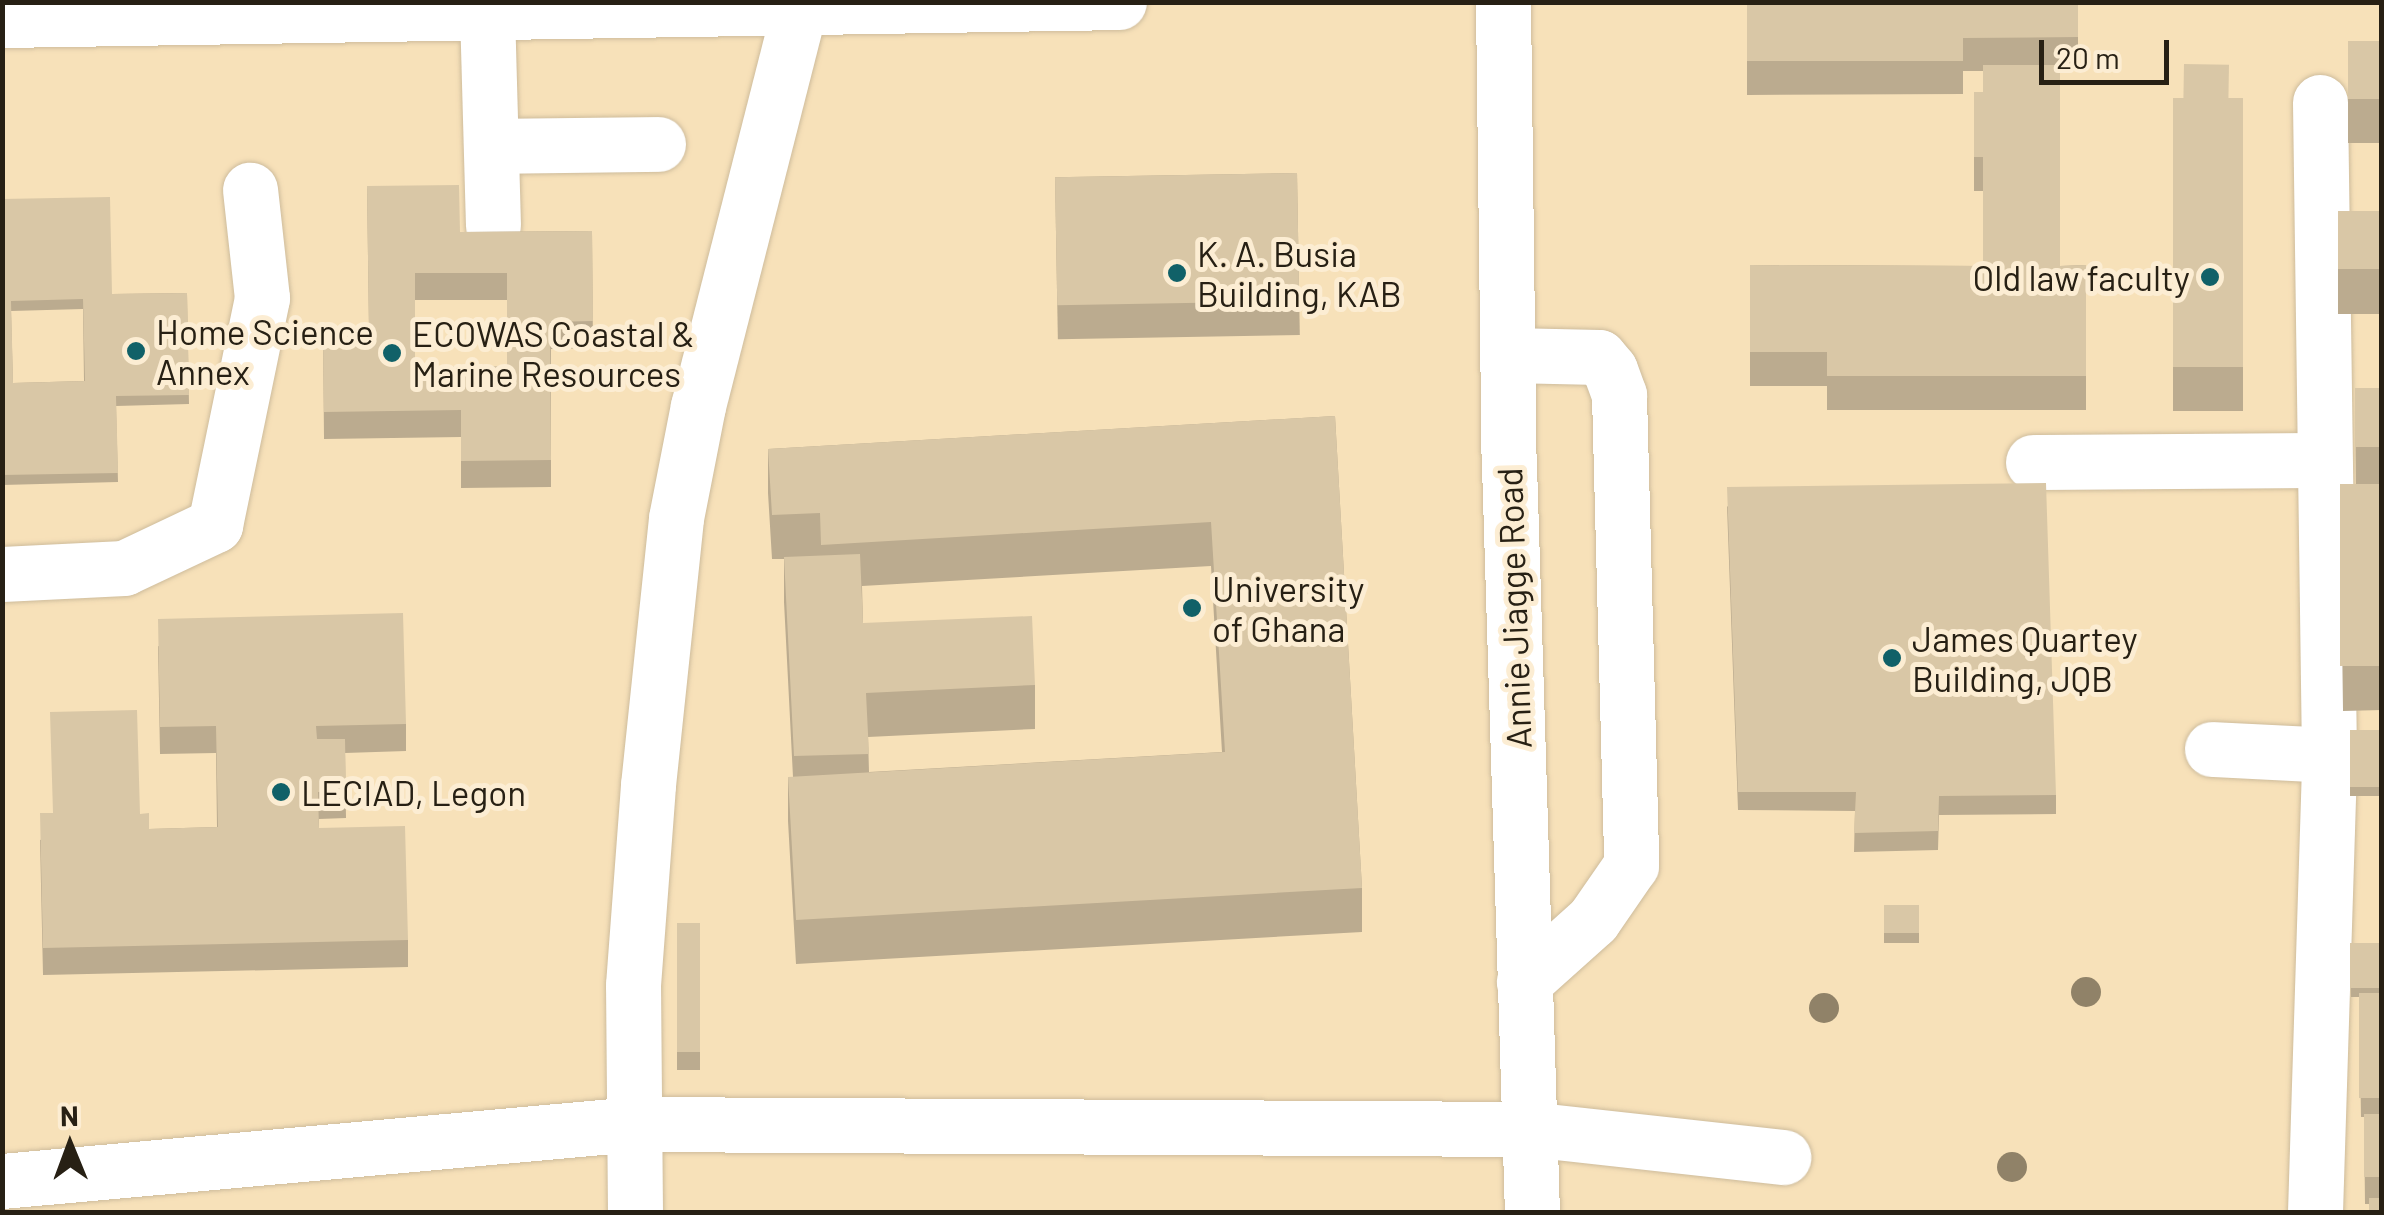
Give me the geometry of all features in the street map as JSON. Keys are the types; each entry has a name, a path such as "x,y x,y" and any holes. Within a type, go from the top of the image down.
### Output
{"street":[{"path":"2,20 801,4 1118,2"},
{"name":"Annie Jiagge Road","path":"1503,2 1532,1212"},
{"path":"635,1212 635,967 648,785 676,518 698,406 801,4"},
{"path":"487,11 493,225"},
{"path":"2315,1212 2329,755 2320,102"},
{"path":"491,146 658,144"},
{"path":"2,574 124,568 215,525 262,298 250,190"},
{"path":"1509,355 1599,357 1610,370 1620,395 1630,865 1593,920 1524,982"},
{"path":"2033,462 2322,460"},
{"path":"2212,749 2329,755"},
{"path":"2,1181 634,1124 1529,1129 1782,1158"}],"shaded area":[{"name":"University of Ghana","path":"3,3 2381,3 2381,1212 3,1212"}],"building":[{"path":"1747,2 2078,2 2078,37 1963,38 1963,61 1747,61"},
{"path":"2348,41 2382,41 2382,99 2348,99"},
{"path":"2184,64 2229,65 2228,99 2183,98"},
{"path":"1983,65 2060,65 2060,266 2086,265 2086,376 1827,376 1827,352 1750,352 1750,265 1983,266 1983,157 1974,157 1974,92 1983,92"},
{"name":"Old law faculty","path":"2173,98 2243,98 2243,367 2173,367"},
{"name":"K. A. Busia Building, KAB","path":"1297,173 1299,301 1057,305 1055,177"},
{"name":"ECOWAS Coastal & Marine Resources","path":"459,185 460,232 592,231 593,321 550,322 551,460 461,461 461,410 324,412 323,330 369,330 367,186","holes":["415,273 507,273 507,366 415,366"]},
{"name":"Home Science Annex","path":"110,197 112,294 187,293 189,395 116,396 118,473 2,475 2,199","holes":["83,299 85,381 13,383 11,301"]},
{"path":"2338,211 2382,211 2382,269 2338,269"},
{"path":"2355,388 2382,388 2382,447 2355,447"},
{"path":"1335,416 1362,888 796,920 788,777 1225,752 1211,522 821,545 820,513 772,515 768,449"},
{"name":"James Quartey Building, JQB","path":"2046,483 2056,795 1939,796 1938,831 1854,833 1856,792 1738,792 1727,487"},
{"path":"2340,484 2382,484 2382,666 2340,666"},
{"path":"860,554 863,623 1032,616 1035,685 866,693 869,754 794,756 784,557"},
{"name":"LECIAD, Legon","path":"403,613 406,724 316,726 317,739 345,739 346,791 318,792 319,828 405,826 408,940 43,948 40,813 53,813 50,712 137,710 140,814 149,813 149,829 218,827 216,726 160,727 158,619"},
{"path":"2350,730 2382,730 2382,787 2350,787"},
{"path":"1884,905 1919,905 1919,933 1884,933"},
{"path":"677,923 700,923 700,1052 677,1052"},
{"path":"2350,943 2382,943 2382,988 2350,988"},
{"path":"2359,993 2382,993 2382,1098 2359,1098"},
{"path":"2364,1114 2382,1114 2382,1177 2364,1177"},
{"path":"2369,1198 2382,1198 2382,1212 2369,1212"}],"place":[{"name":"K. A. Busia Building, KAB","path":"1177,273"},
{"name":"Old law faculty","path":"2210,277"},
{"name":"Home Science Annex","path":"136,351"},
{"name":"ECOWAS Coastal & Marine Resources","path":"392,353"},
{"name":"University of Ghana","path":"1192,608"},
{"name":"James Quartey Building, JQB","path":"1892,658"},
{"name":"LECIAD, Legon","path":"281,792"}]}
